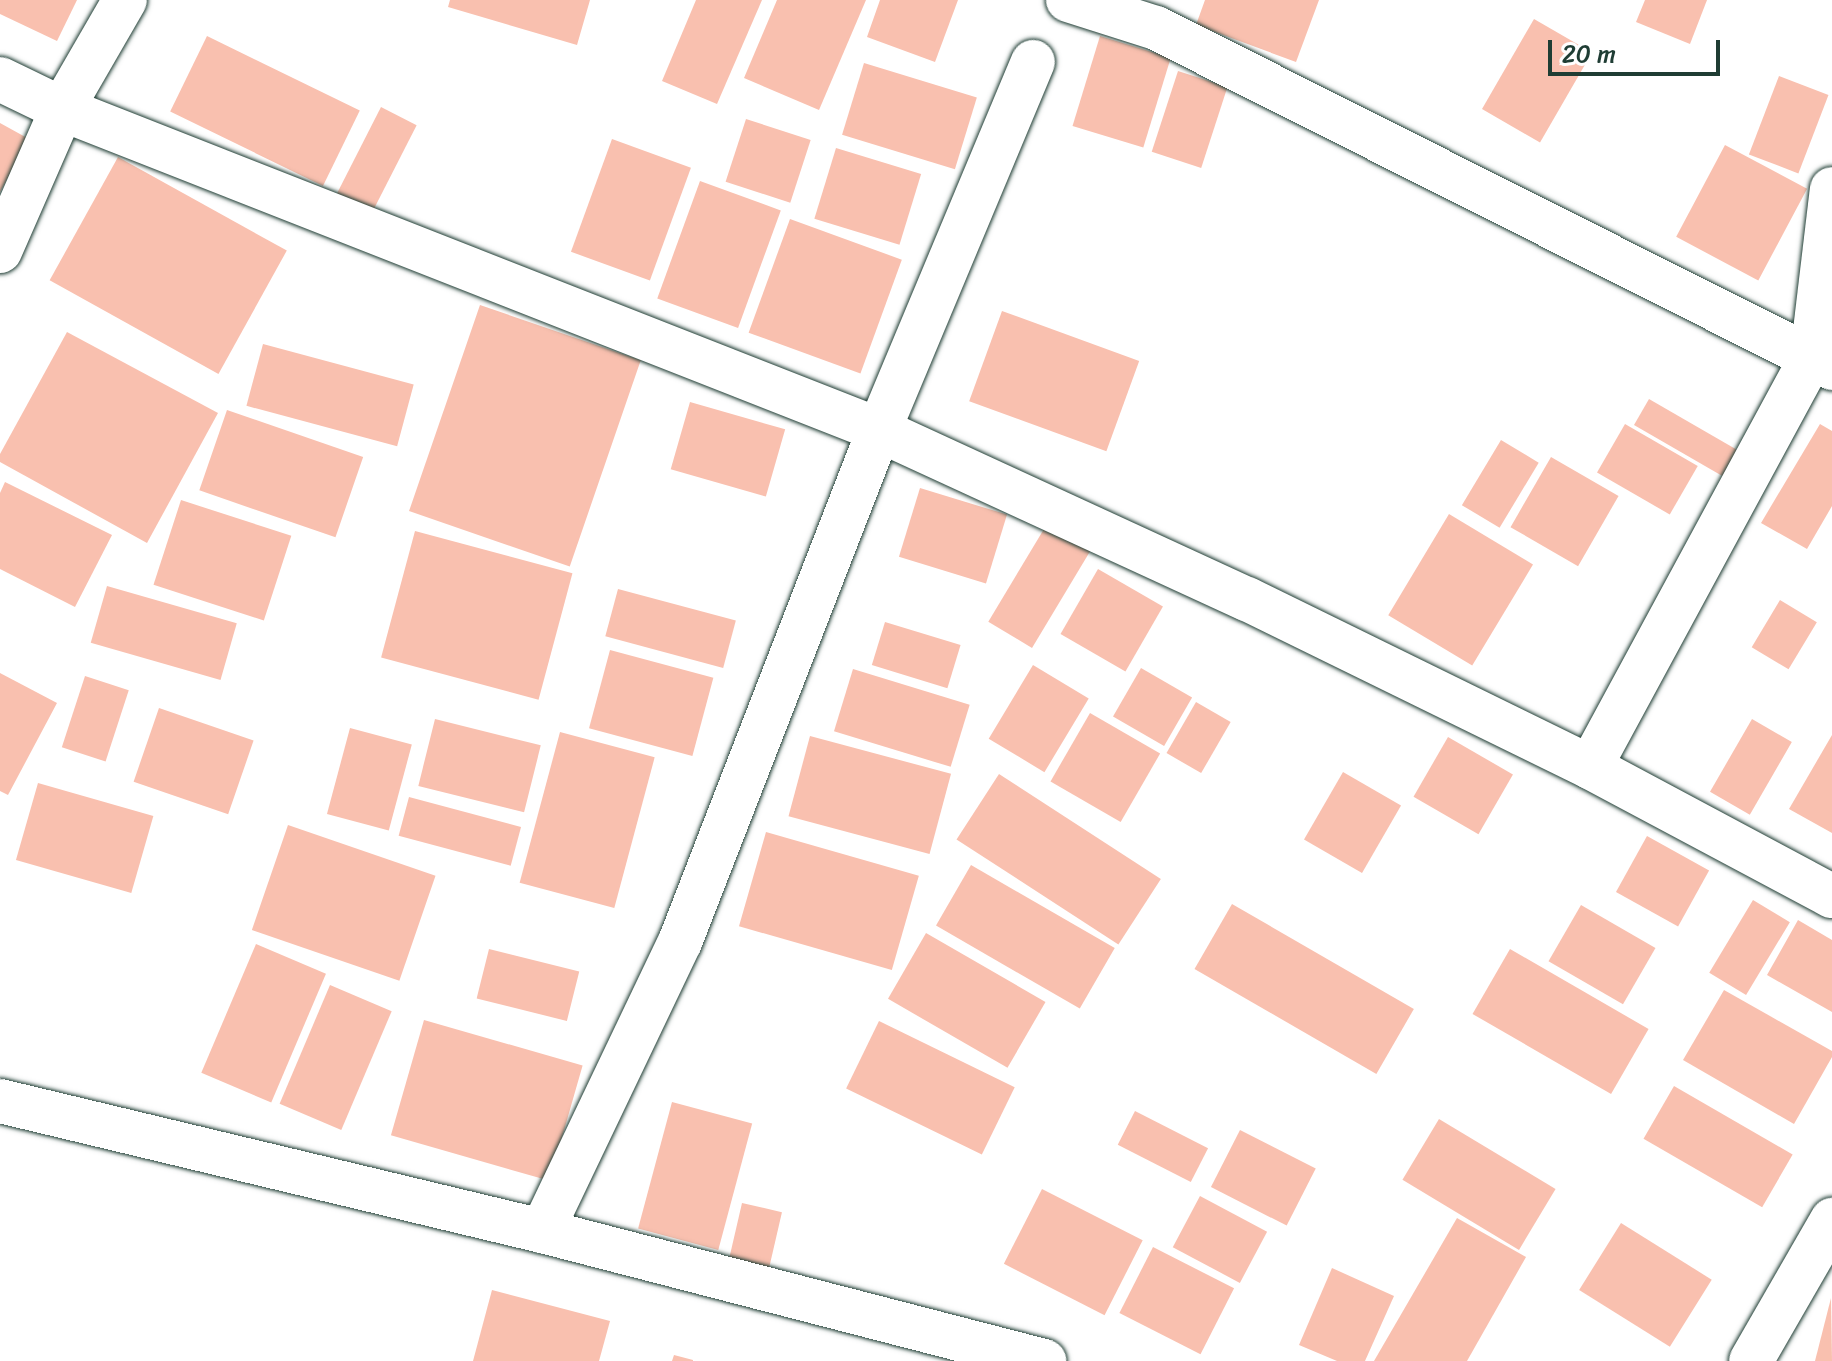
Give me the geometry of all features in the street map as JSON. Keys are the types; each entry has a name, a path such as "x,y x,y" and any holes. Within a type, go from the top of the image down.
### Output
{"street":[{"path":"0,251 62,109 125,0"},
{"path":"1068,0 1156,28 1822,362"},
{"path":"542,1231 680,942 879,430 1033,62"},
{"path":"0,79 62,109 879,430 1247,599 1590,767 1832,896"},
{"path":"1590,767 1822,362 1832,189"},
{"path":"0,1101 542,1231 1044,1361"},
{"path":"1751,1361 1829,1231"}],"building":[{"path":"0,0 77,0 57,41 0,14"},
{"path":"450,0 590,0 577,45 448,7"},
{"path":"696,0 762,0 717,104 662,81"},
{"path":"777,0 866,0 819,110 744,78"},
{"path":"880,0 958,0 935,62 867,37"},
{"path":"1205,0 1319,0 1296,62 1196,25"},
{"path":"1645,0 1707,0 1690,44 1636,22"},
{"path":"1534,19 1592,52 1540,143 1482,109"},
{"path":"207,36 360,111 323,186 170,111"},
{"path":"1100,36 1171,58 1143,148 1073,126"},
{"path":"864,63 977,97 955,169 842,135"},
{"path":"1178,71 1227,87 1201,168 1152,152"},
{"path":"1779,76 1828,95 1798,173 1749,154"},
{"path":"381,107 417,125 373,212 337,193"},
{"path":"746,119 811,140 790,203 726,182"},
{"path":"0,123 29,139 0,192"},
{"path":"612,139 691,168 650,280 571,252"},
{"path":"1725,145 1807,189 1758,280 1676,237"},
{"path":"836,148 921,174 899,245 814,219"},
{"path":"118,157 287,251 218,374 50,280"},
{"path":"700,181 781,210 738,328 657,298"},
{"path":"790,219 902,260 860,373 749,333"},
{"path":"480,305 641,360 570,566 409,511"},
{"path":"1002,311 1139,361 1106,451 969,401"},
{"path":"67,332 218,413 147,543 0,462 0,454"},
{"path":"263,344 414,384 397,446 246,406"},
{"path":"1649,399 1743,453 1728,479 1634,425"},
{"path":"690,402 785,429 766,497 671,469"},
{"path":"227,410 363,457 335,537 199,490"},
{"path":"1625,424 1698,466 1670,514 1597,472"},
{"path":"1820,424 1832,431 1832,506 1807,549 1761,523"},
{"path":"1501,440 1539,463 1500,528 1462,505"},
{"path":"1551,457 1619,496 1578,566 1510,527"},
{"path":"5,482 112,535 75,607 0,569 0,493"},
{"path":"920,488 1007,515 986,583 899,557"},
{"path":"181,500 291,536 264,620 153,585"},
{"path":"1449,514 1533,564 1472,666 1388,615"},
{"path":"1047,524 1091,550 1032,648 988,622"},
{"path":"415,531 572,573 539,700 381,658"},
{"path":"1098,569 1163,606 1125,671 1060,634"},
{"path":"107,586 237,623 221,680 91,643"},
{"path":"618,589 736,621 723,668 605,636"},
{"path":"1780,600 1817,622 1789,669 1752,647"},
{"path":"885,622 961,645 947,688 872,665"},
{"path":"610,650 713,678 692,756 589,728"},
{"path":"1033,665 1089,698 1044,772 989,739"},
{"path":"1141,668 1192,698 1164,746 1113,716"},
{"path":"853,669 970,705 951,767 834,731"},
{"path":"0,673 57,703 8,795 0,791"},
{"path":"85,676 129,690 106,762 62,747"},
{"path":"1196,702 1231,722 1201,773 1166,753"},
{"path":"159,708 254,741 228,814 134,782"},
{"path":"1090,713 1160,753 1121,822 1050,781"},
{"path":"435,719 541,745 524,812 418,786"},
{"path":"1752,719 1792,742 1750,815 1710,792"},
{"path":"350,728 412,745 389,831 327,814"},
{"path":"560,732 655,757 614,908 520,883"},
{"path":"1832,735 1832,833 1789,809"},
{"path":"810,736 951,774 930,854 789,816"},
{"path":"1448,737 1513,774 1478,834 1414,797"},
{"path":"1343,772 1401,806 1362,873 1304,840"},
{"path":"999,774 1161,879 1118,945 957,839"},
{"path":"38,783 153,816 131,893 16,860"},
{"path":"409,797 521,827 511,866 399,836"},
{"path":"288,825 436,876 399,981 252,930"},
{"path":"766,832 919,876 892,970 739,926"},
{"path":"1647,836 1709,870 1678,926 1616,892"},
{"path":"971,865 1115,948 1080,1009 936,926"},
{"path":"1753,900 1790,922 1746,995 1709,973"},
{"path":"1232,904 1414,1009 1376,1074 1194,969"},
{"path":"1581,905 1655,948 1623,1004 1548,961"},
{"path":"1798,920 1832,940 1832,1012 1767,975"},
{"path":"926,933 1046,1002 1008,1068 888,999"},
{"path":"256,944 326,974 271,1103 201,1073"},
{"path":"489,949 579,971 567,1021 477,998"},
{"path":"1510,949 1649,1029 1611,1094 1472,1014"},
{"path":"330,985 392,1011 341,1130 280,1104"},
{"path":"1724,990 1832,1051 1832,1057 1794,1124 1683,1060"},
{"path":"424,1020 583,1065 550,1181 391,1135"},
{"path":"879,1021 1015,1087 982,1155 846,1088"},
{"path":"1674,1086 1793,1154 1762,1207 1644,1139"},
{"path":"672,1102 752,1123 718,1250 638,1229"},
{"path":"1135,1111 1208,1148 1191,1182 1118,1145"},
{"path":"1439,1119 1556,1189 1519,1250 1402,1180"},
{"path":"1240,1130 1316,1169 1287,1226 1211,1187"},
{"path":"1042,1189 1143,1240 1105,1315 1004,1264"},
{"path":"1200,1196 1267,1232 1240,1283 1173,1247"},
{"path":"742,1203 782,1212 766,1281 726,1272"},
{"path":"1457,1218 1526,1257 1467,1361 1374,1361"},
{"path":"1621,1223 1712,1280 1670,1347 1579,1290"},
{"path":"1153,1247 1234,1288 1200,1354 1119,1313"},
{"path":"1332,1268 1394,1296 1365,1361 1337,1361 1299,1345"},
{"path":"492,1290 610,1321 599,1361 473,1361"},
{"path":"1831,1298 1832,1361 1815,1361"},
{"path":"674,1355 693,1360 693,1361 672,1361"}]}
